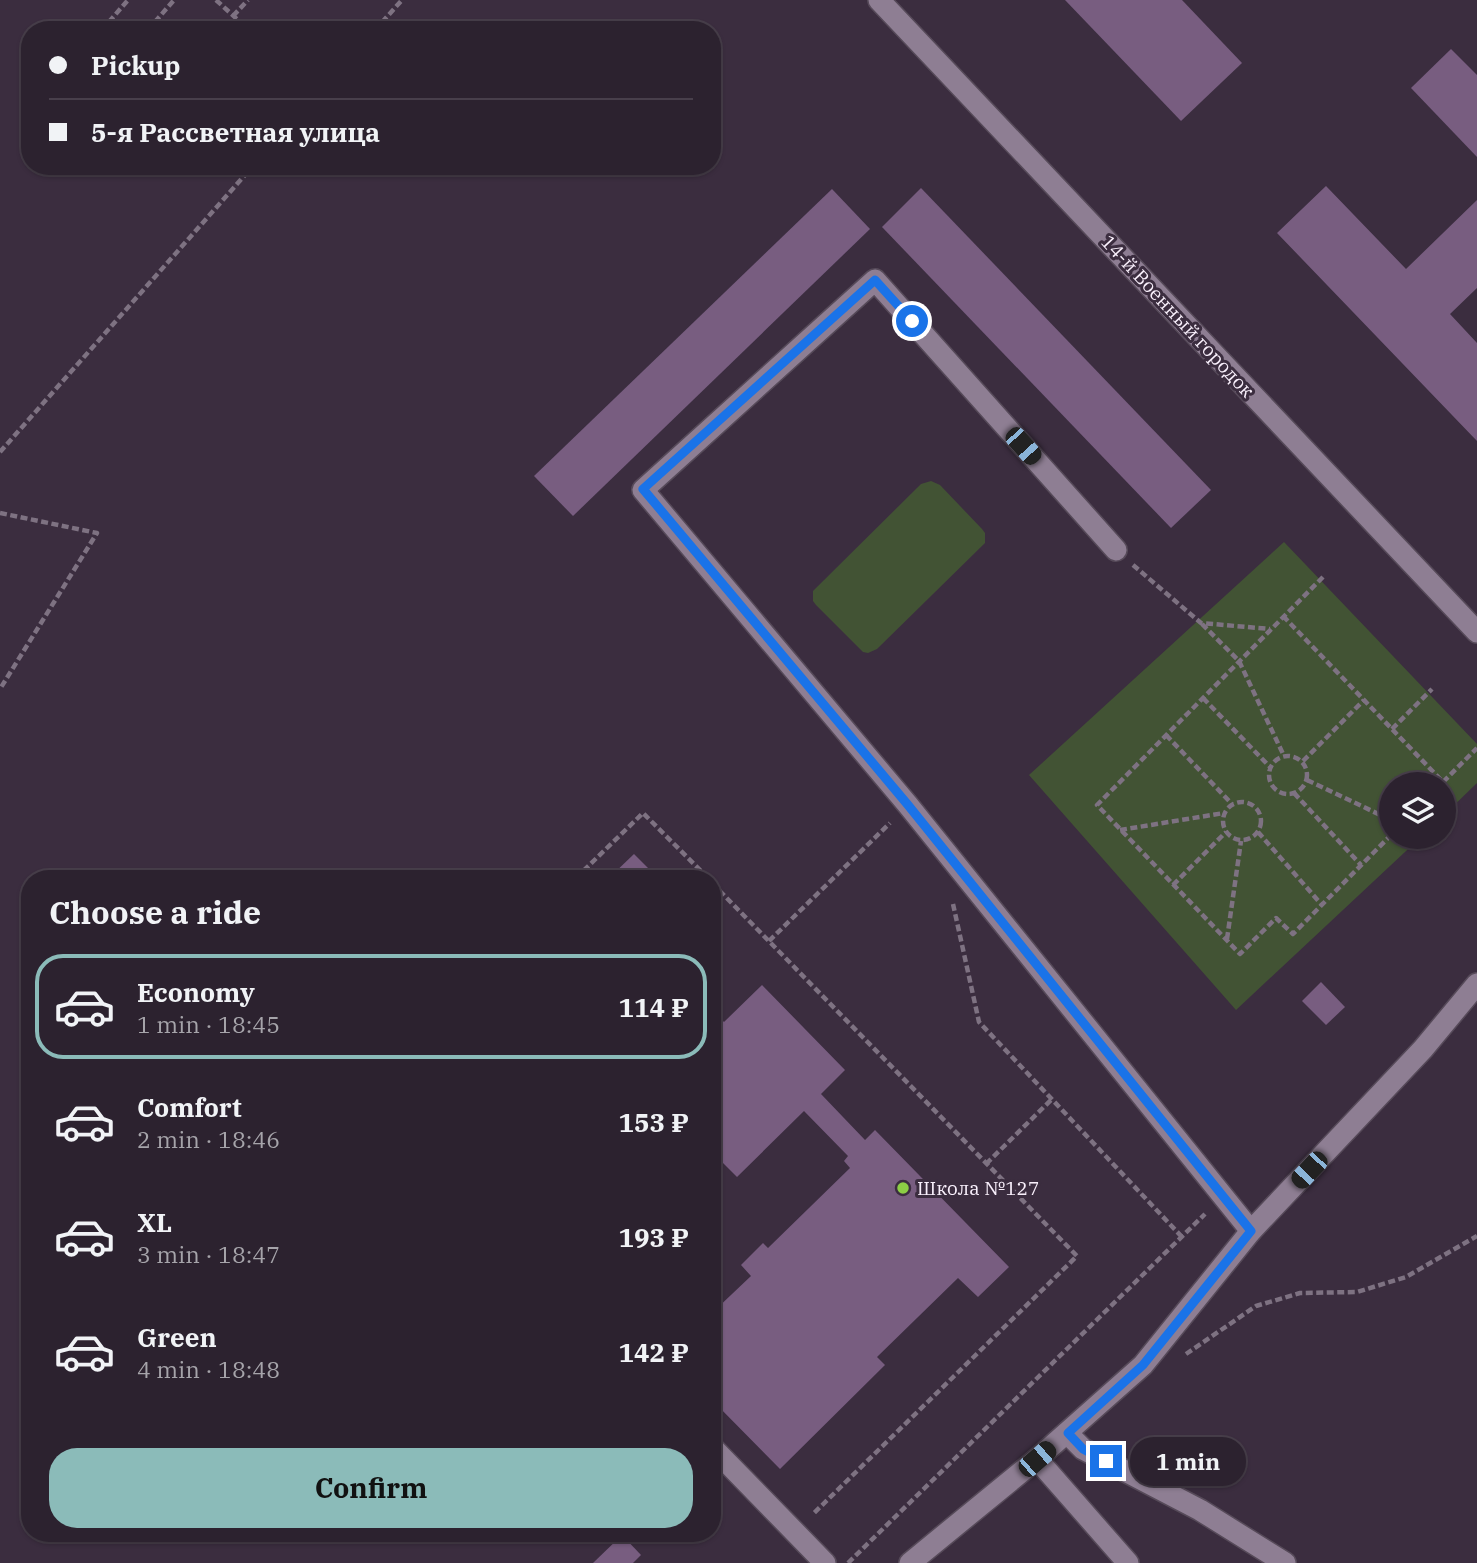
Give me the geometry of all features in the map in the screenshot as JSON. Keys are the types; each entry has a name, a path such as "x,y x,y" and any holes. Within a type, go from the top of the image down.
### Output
{"street":[{"name":"14-й Военный городок","path":"879,0 1477,632"},
{"path":"1116,550 875,280 643,489 908,805 1251,1231"},
{"path":"910,1563 1068,1433 1143,1365 1251,1231 1423,1049 1477,984"},
{"path":"1068,1433 1083,1449 1200,1510 1285,1563"},
{"path":"721,1456 825,1563"},
{"path":"1037,1459 1128,1563"}],"path":[{"path":"110,21 128,0"},
{"path":"156,21 174,0"},
{"path":"216,0 239,21"},
{"path":"233,16 248,0"},
{"path":"383,21 402,0"},
{"path":"0,452 245,175"},
{"path":"0,513 97,533 0,689"},
{"path":"1116,550 1201,623 1239,661 1284,756"},
{"path":"1323,577 1097,805 1240,954 1276,918 1293,934 1379,847"},
{"path":"1283,616 1432,772"},
{"path":"1201,623 1271,629"},
{"path":"1392,729 1432,688"},
{"path":"1203,698 1270,767"},
{"path":"1303,761 1364,700"},
{"path":"1166,735 1232,804"},
{"path":"1453,772 1477,748"},
{"path":"1284,756 1297,757 1303,761 1308,773 1305,786 1294,793 1276,790 1270,780 1270,767 1278,758 1284,756"},
{"path":"1307,780 1379,814"},
{"path":"1294,793 1361,865"},
{"path":"1245,801 1256,807 1261,819 1258,832 1248,840 1235,839 1223,826 1224,813 1232,804 1245,801"},
{"path":"769,942 908,805"},
{"path":"584,870 643,813 700,870"},
{"path":"1120,830 1224,813"},
{"path":"1173,885 1226,832"},
{"path":"1258,832 1322,905"},
{"path":"1226,940 1241,841"},
{"path":"721,892 1077,1256 795,1532"},
{"path":"950,898 955,909 979,1021 1182,1237"},
{"path":"986,1164 1052,1099"},
{"path":"848,1563 1223,1196"},
{"path":"1176,1362 1255,1306 1300,1293 1357,1292 1406,1278 1477,1236"}],"green space":[{"path":"931,481 940,485 982,529 985,543 877,649 863,652 816,605 813,591 921,484"},
{"path":"1284,542 1477,744 1477,783 1456,803 1456,772 1379,772 1379,849 1408,849 1236,1010 1029,775"}],"building":[{"path":"1065,0 1182,0 1242,63 1181,121"},
{"path":"1451,49 1477,75 1477,157 1411,88"},
{"path":"1326,186 1406,269 1477,200 1477,288 1450,314 1477,343 1477,441 1277,233"},
{"path":"921,188 1211,490 1171,528 882,227"},
{"path":"832,189 870,229 573,516 534,476"},
{"path":"634,854 650,870 617,870"},
{"path":"1321,982 1345,1007 1326,1025 1302,1001"},
{"path":"762,985 845,1070 821,1094 865,1140 875,1130 1009,1267 978,1297 958,1278 877,1357 885,1365 780,1469 721,1409 721,1304 751,1276 741,1265 763,1243 768,1248 850,1168 844,1161 848,1156 804,1111 737,1177 721,1161 721,1019 724,1022"},
{"path":"615,1542 629,1542 641,1555 633,1563 593,1563"}],"place":[{"name":"Школа №127","path":"903,1188"}],"route":[{"path":"912,321 875,280 643,489 908,805 1251,1231 1143,1365 1068,1433 1083,1449 1106,1461"}]}
